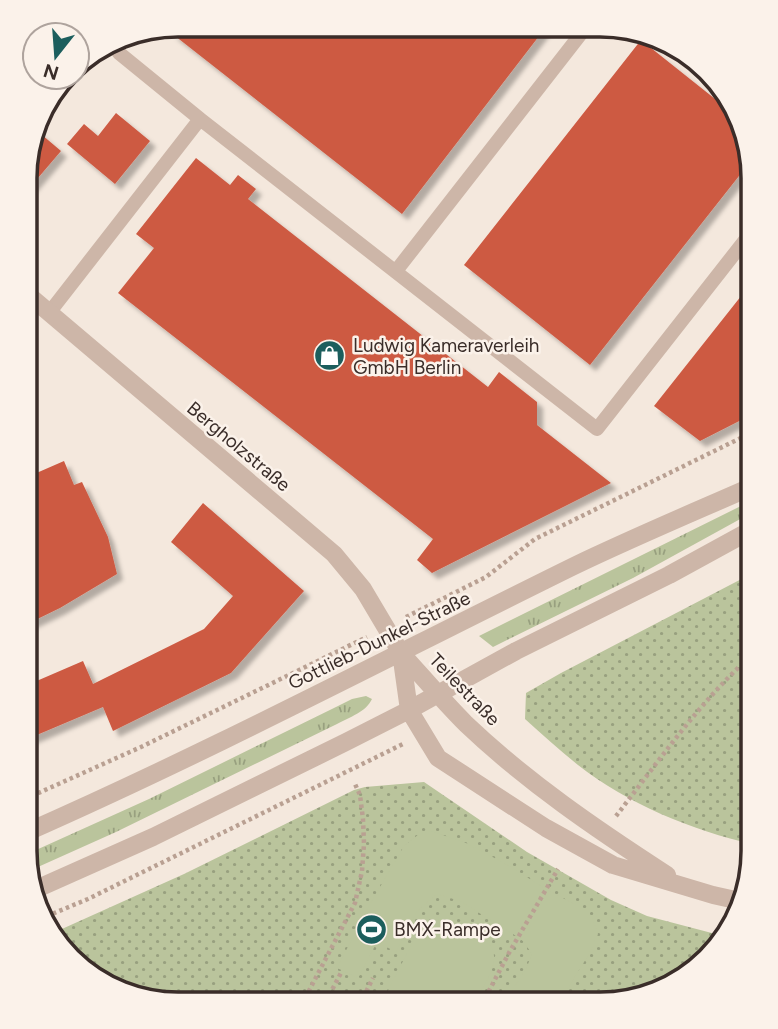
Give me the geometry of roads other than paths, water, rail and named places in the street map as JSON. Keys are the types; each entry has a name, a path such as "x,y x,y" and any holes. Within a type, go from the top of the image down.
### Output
{"street":[{"name":"Bergholzstraße","path":"37,303 334,554 363,589 401,653"},
{"name":"Gottlieb-Dunkel-Straße","path":"37,827 401,653 576,565 741,491"},
{"path":"41,887 153,837 409,710 516,651 669,575 741,536"},
{"name":"Teilestraße","path":"401,653 469,726 523,773 559,802 681,885"},
{"name":"Teilestraße","path":"401,653 409,710 438,758 546,828 613,865 733,899"}],"lane":[{"path":"396,271 578,37"},
{"path":"117,50 200,119 597,429 741,246"},
{"path":"49,313 200,119"}],"place":[{"name":"Ludwig Kameraverleih GmbH Berlin","path":"330,356"},
{"name":"BMX-Rampe","path":"371,929"}]}
